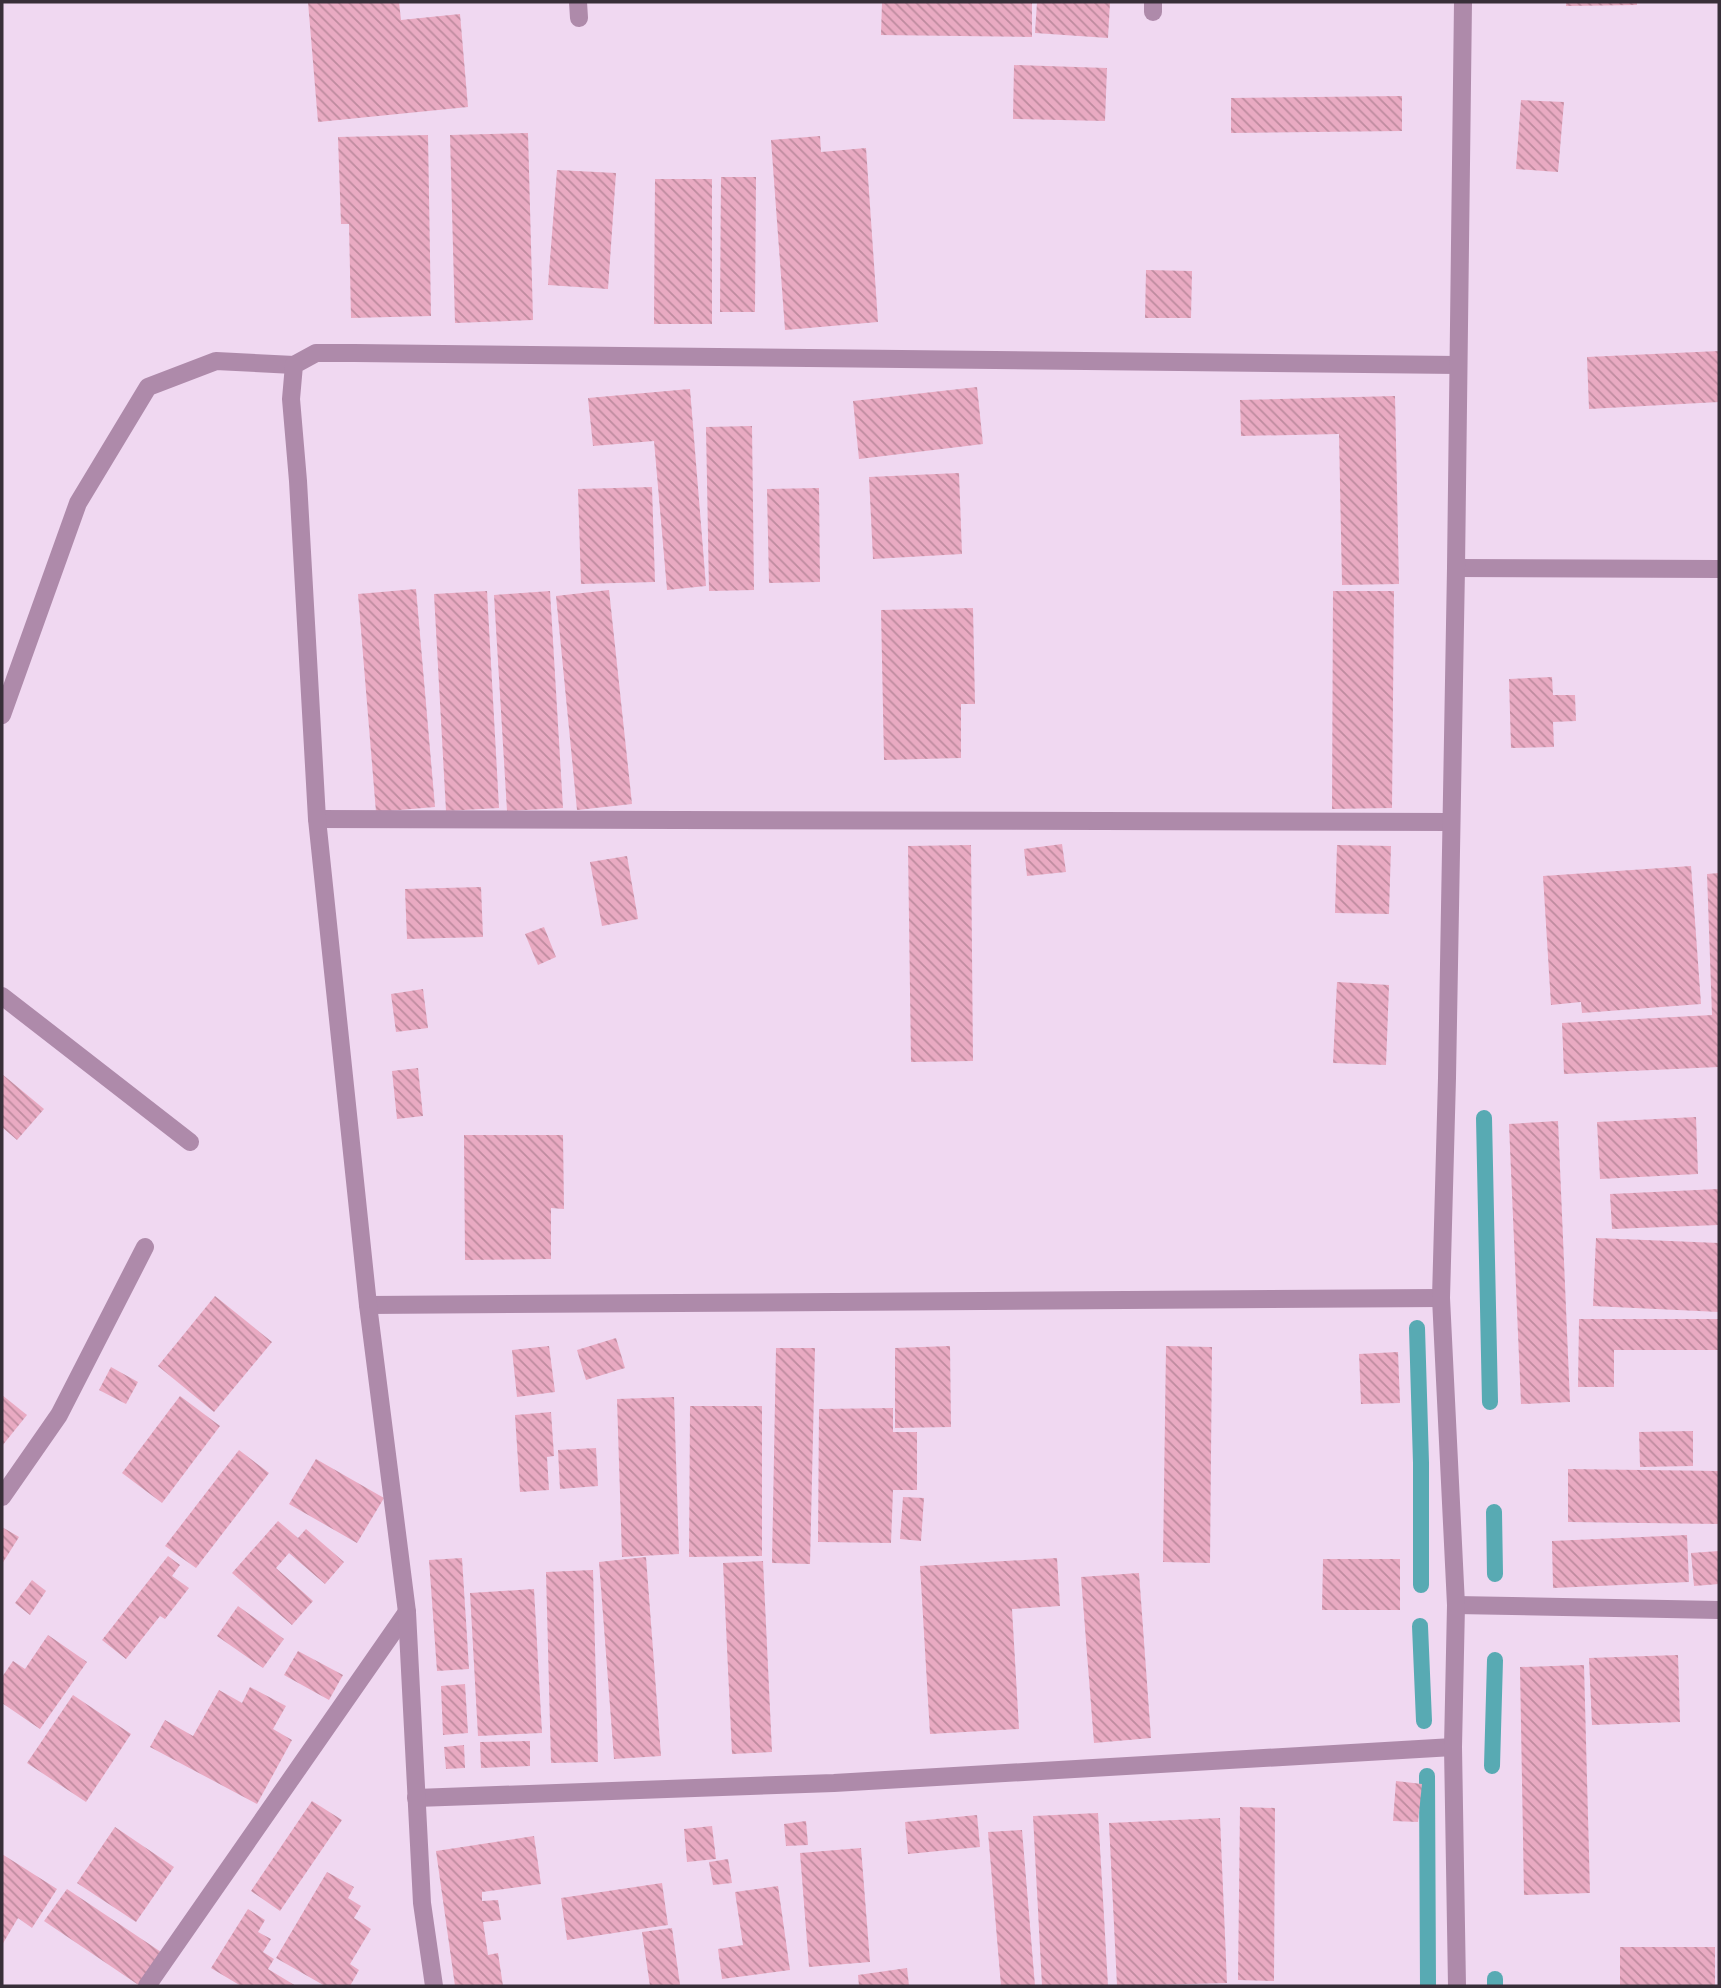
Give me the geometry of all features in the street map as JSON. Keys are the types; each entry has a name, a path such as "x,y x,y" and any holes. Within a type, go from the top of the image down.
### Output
{"street":[{"path":"1457,1986 1453,1747 1456,1605 1441,1298 1464,2"},
{"path":"2,715 78,503 148,387 216,361 295,365 316,353 341,353 1458,365"},
{"path":"295,365 290,400 299,481 317,819 368,1306 407,1612 422,1902 434,1986"},
{"path":"1456,568 1719,569"},
{"path":"317,819 1451,822"},
{"path":"2,996 190,1142"},
{"path":"2,1497 59,1415 145,1247"},
{"path":"368,1306 1441,1298"},
{"path":"1456,1605 1719,1610"},
{"path":"147,1986 407,1612"},
{"path":"416,1798 834,1783 1453,1747"}],"building":[{"path":"308,2 399,2 401,20 460,14 468,107 318,122"},
{"path":"882,2 1032,2 1032,37 881,35"},
{"path":"1037,2 1110,2 1108,38 1035,33"},
{"path":"1566,2 1637,2 1637,5 1566,6"},
{"path":"1014,65 1107,68 1105,121 1013,119"},
{"path":"1402,96 1402,131 1231,133 1231,98"},
{"path":"1521,100 1564,102 1558,172 1516,169"},
{"path":"528,133 533,320 455,323 450,135"},
{"path":"428,135 431,316 351,318 349,224 341,224 338,137"},
{"path":"820,136 821,152 866,148 878,322 785,330 771,140"},
{"path":"557,170 616,173 608,289 548,285"},
{"path":"721,177 756,177 755,312 720,312"},
{"path":"655,179 712,179 712,324 654,324"},
{"path":"1146,270 1192,271 1191,318 1145,318"},
{"path":"1719,351 1719,402 1589,409 1587,357"},
{"path":"977,387 983,444 859,459 853,401"},
{"path":"690,389 706,586 667,590 654,441 593,446 588,398"},
{"path":"1395,396 1399,584 1342,585 1339,434 1241,436 1240,400"},
{"path":"752,426 754,590 709,591 706,427"},
{"path":"959,473 962,554 873,559 869,477"},
{"path":"652,487 655,582 581,584 578,489"},
{"path":"819,488 820,582 769,583 767,489"},
{"path":"416,589 435,807 376,812 358,594"},
{"path":"609,590 632,804 577,810 556,596"},
{"path":"487,591 499,808 446,811 434,594"},
{"path":"550,591 563,808 507,811 494,595"},
{"path":"1333,591 1394,591 1392,808 1332,809"},
{"path":"973,608 975,704 961,704 961,758 884,760 881,610"},
{"path":"1552,677 1553,695 1575,695 1576,721 1553,722 1554,747 1511,748 1509,679"},
{"path":"1062,844 1066,872 1027,876 1024,849"},
{"path":"971,845 973,1061 911,1062 908,846"},
{"path":"1337,845 1391,846 1389,914 1335,913"},
{"path":"627,856 638,919 602,926 590,862"},
{"path":"1691,866 1701,1004 1582,1013 1581,1002 1551,1005 1543,876"},
{"path":"1719,873 1719,1067 1564,1074 1562,1023 1712,1015 1707,874"},
{"path":"481,887 483,937 407,939 405,889"},
{"path":"544,927 556,957 538,965 525,934"},
{"path":"1337,982 1389,985 1386,1065 1333,1063"},
{"path":"423,989 428,1028 396,1032 391,994"},
{"path":"418,1068 423,1116 397,1119 392,1071"},
{"path":"2,1074 44,1109 17,1140 2,1127"},
{"path":"1696,1117 1698,1174 1600,1179 1597,1122"},
{"path":"1558,1121 1570,1402 1521,1404 1509,1124"},
{"path":"464,1135 563,1135 564,1209 551,1208 551,1259 465,1260"},
{"path":"1719,1189 1719,1225 1612,1229 1610,1194"},
{"path":"1596,1238 1719,1243 1719,1312 1593,1306"},
{"path":"215,1296 272,1342 214,1412 158,1366"},
{"path":"1579,1319 1719,1319 1719,1350 1614,1350 1614,1387 1578,1387"},
{"path":"616,1338 625,1368 586,1380 577,1350"},
{"path":"549,1346 555,1392 517,1397 512,1350"},
{"path":"950,1346 951,1427 895,1428 895,1348"},
{"path":"1166,1346 1212,1347 1210,1563 1163,1562"},
{"path":"776,1348 815,1348 810,1564 772,1563"},
{"path":"1398,1352 1400,1403 1361,1404 1359,1354"},
{"path":"111,1367 138,1382 126,1404 99,1390"},
{"path":"2,1395 27,1415 2,1446"},
{"path":"180,1396 220,1426 162,1503 122,1473"},
{"path":"674,1397 679,1554 622,1557 617,1399"},
{"path":"690,1406 762,1406 762,1556 689,1557"},
{"path":"893,1408 893,1432 917,1432 917,1490 893,1490 891,1543 818,1542 819,1409"},
{"path":"551,1412 554,1456 547,1457 549,1490 520,1492 515,1415"},
{"path":"1693,1431 1693,1466 1640,1467 1639,1432"},
{"path":"596,1448 598,1486 560,1489 558,1450"},
{"path":"239,1450 269,1473 196,1568 165,1546"},
{"path":"316,1459 384,1498 357,1543 289,1504"},
{"path":"1568,1469 1719,1471 1719,1524 1568,1522"},
{"path":"903,1497 924,1498 921,1541 900,1539"},
{"path":"278,1521 298,1538 306,1529 344,1562 325,1584 289,1553 276,1568 313,1601 292,1625 232,1573"},
{"path":"2,1527 19,1537 2,1564"},
{"path":"1687,1535 1689,1582 1553,1588 1552,1541"},
{"path":"1719,1551 1719,1584 1694,1586 1691,1553"},
{"path":"168,1556 180,1565 172,1576 189,1588 165,1619 160,1616 126,1659 102,1640"},
{"path":"646,1557 661,1756 614,1759 599,1562"},
{"path":"462,1558 469,1669 437,1671 429,1560"},
{"path":"1057,1558 1060,1606 1012,1609 1019,1729 930,1734 920,1566"},
{"path":"1323,1559 1400,1559 1400,1610 1322,1610"},
{"path":"763,1561 772,1752 732,1754 723,1563"},
{"path":"593,1570 598,1762 551,1763 546,1572"},
{"path":"1139,1573 1151,1738 1094,1743 1081,1577"},
{"path":"32,1580 46,1591 30,1615 15,1603"},
{"path":"534,1589 542,1733 478,1736 470,1593"},
{"path":"238,1606 284,1639 263,1668 217,1636"},
{"path":"48,1635 87,1662 40,1729 2,1703 2,1677 13,1661 25,1669"},
{"path":"298,1651 343,1675 329,1700 284,1675"},
{"path":"1678,1655 1680,1722 1592,1725 1589,1658"},
{"path":"1584,1665 1590,1893 1524,1895 1520,1667"},
{"path":"465,1684 468,1733 443,1735 441,1686"},
{"path":"250,1687 286,1706 273,1729 292,1740 257,1804 150,1747 165,1720 193,1736 219,1690 242,1703"},
{"path":"73,1695 131,1734 86,1802 27,1763"},
{"path":"530,1741 530,1766 481,1768 480,1742"},
{"path":"464,1745 465,1768 446,1769 444,1747"},
{"path":"1396,1781 1422,1784 1418,1822 1393,1821"},
{"path":"312,1801 342,1820 280,1911 251,1891"},
{"path":"1240,1807 1275,1808 1274,1981 1238,1980"},
{"path":"1098,1813 1108,1986 1042,1986 1033,1816"},
{"path":"977,1815 980,1847 908,1854 905,1822"},
{"path":"1220,1818 1227,1983 1117,1986 1109,1823"},
{"path":"806,1821 808,1845 786,1846 784,1824"},
{"path":"712,1826 716,1859 687,1862 684,1829"},
{"path":"115,1827 174,1867 136,1922 77,1883"},
{"path":"1022,1830 1035,1986 1001,1986 988,1832"},
{"path":"534,1836 541,1884 482,1892 482,1901 498,1900 501,1920 483,1922 488,1955 498,1953 503,1986 455,1986 436,1851"},
{"path":"861,1848 870,1962 809,1967 800,1853"},
{"path":"2,1854 57,1889 32,1928 18,1918 2,1945"},
{"path":"728,1859 732,1883 713,1885 709,1862"},
{"path":"327,1872 354,1887 348,1898 361,1906 354,1918 371,1929 350,1964 359,1970 350,1986 325,1986 276,1958"},
{"path":"662,1883 668,1925 567,1940 561,1898"},
{"path":"778,1886 790,1970 722,1979 718,1949 743,1945 735,1892"},
{"path":"67,1889 167,1956 140,1986 44,1921"},
{"path":"248,1909 265,1920 258,1932 271,1939 263,1952 274,1959 268,1969 296,1986 241,1986 211,1968"},
{"path":"672,1928 680,1985 650,1986 642,1932"},
{"path":"1620,1947 1715,1947 1715,1986 1620,1986"},
{"path":"907,1968 909,1986 859,1986 858,1975"}],"waterway":[{"path":"1484,1118 1490,1402"},
{"path":"1417,1328 1421,1585"},
{"path":"1494,1512 1495,1574"},
{"path":"1420,1626 1424,1721"},
{"path":"1492,1766 1495,1660"},
{"path":"1427,1776 1428,1986"},
{"path":"1495,1979 1495,1986"}]}
